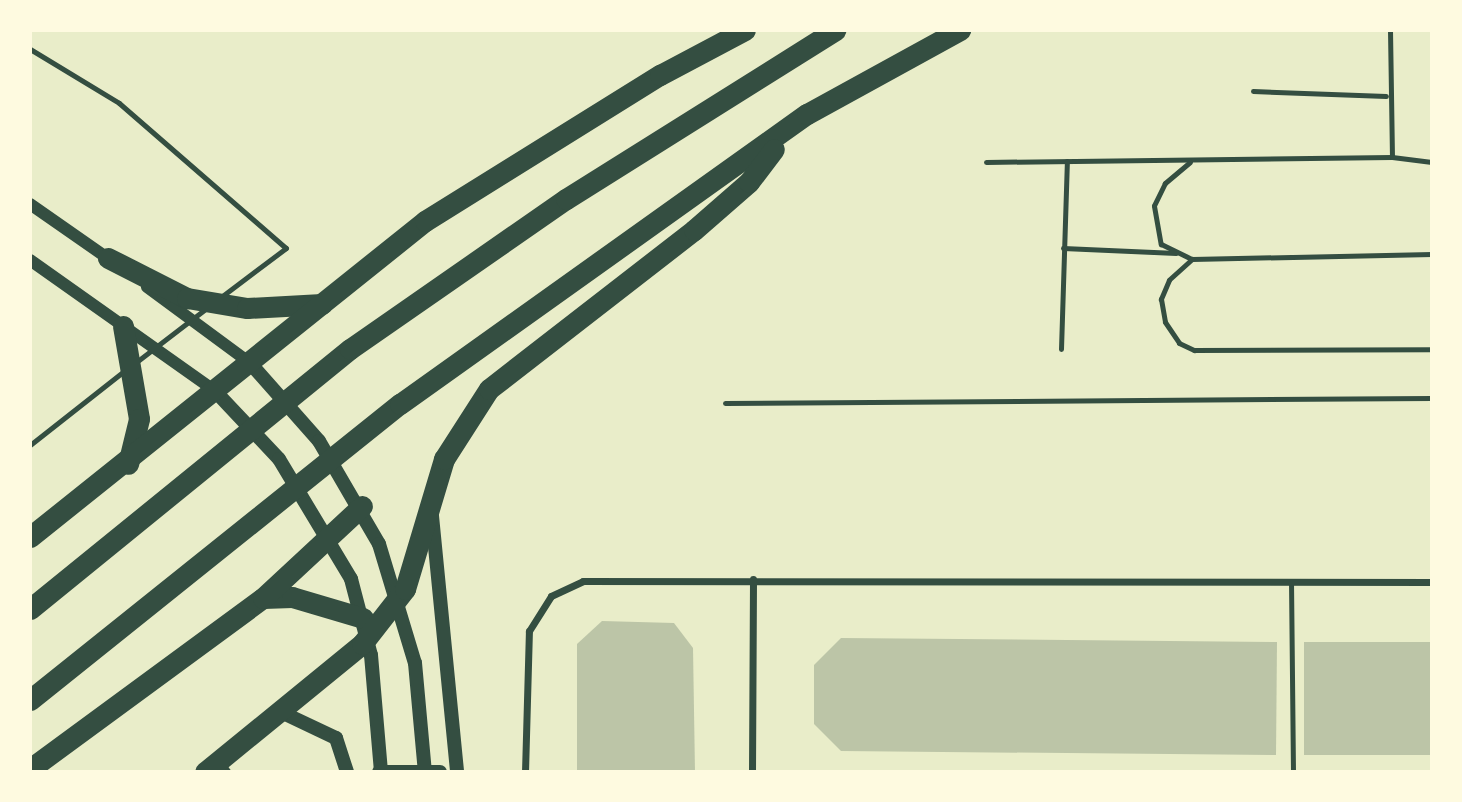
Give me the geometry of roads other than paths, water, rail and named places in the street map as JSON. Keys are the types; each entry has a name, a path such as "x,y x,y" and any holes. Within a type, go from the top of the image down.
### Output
{"highway":[{"path":"30,537 128,464 425,220 660,75 746,30"},
{"path":"30,609 350,349 566,199 835,30"},
{"path":"30,700 400,404 785,134 807,114 960,30"},
{"path":"218,768 362,644 405,589 432,516 444,459 489,389 694,230 749,182 785,134"},
{"path":"108,258 187,298 247,308 322,304"},
{"path":"123,326 139,419 128,464"},
{"path":"30,769 263,598 330,539 362,506"},
{"path":"263,598 292,597 363,618"}],"main road":[{"path":"250,363 319,441 362,506 415,663 425,772"},
{"path":"215,391 279,459 330,539 363,618 380,772 395,767 440,772"},
{"path":"432,516 457,772"},
{"path":"281,712 336,738 347,772"}],"street":[{"path":"30,204 250,363"},
{"path":"30,260 215,391"},
{"path":"752,772 753,579"},
{"path":"525,772 529,631 551,596 583,581 753,579 1432,582"}],"lane":[{"path":"1390,30 1386,96 1392,156"},
{"path":"30,49 118,103 285,248 30,445"},
{"path":"1253,91 1386,96"},
{"path":"986,162 1392,156 1432,162"},
{"path":"1193,160 1170,177 1154,206 1161,244 1177,253 1192,259 1431,256"},
{"path":"1060,349 1067,161"},
{"path":"1063,248 1177,253"},
{"path":"1192,259 1169,280 1161,299 1165,323 1179,343 1194,350 1432,349"},
{"path":"725,402 1432,398"},
{"path":"1291,581 1293,772"}]}
